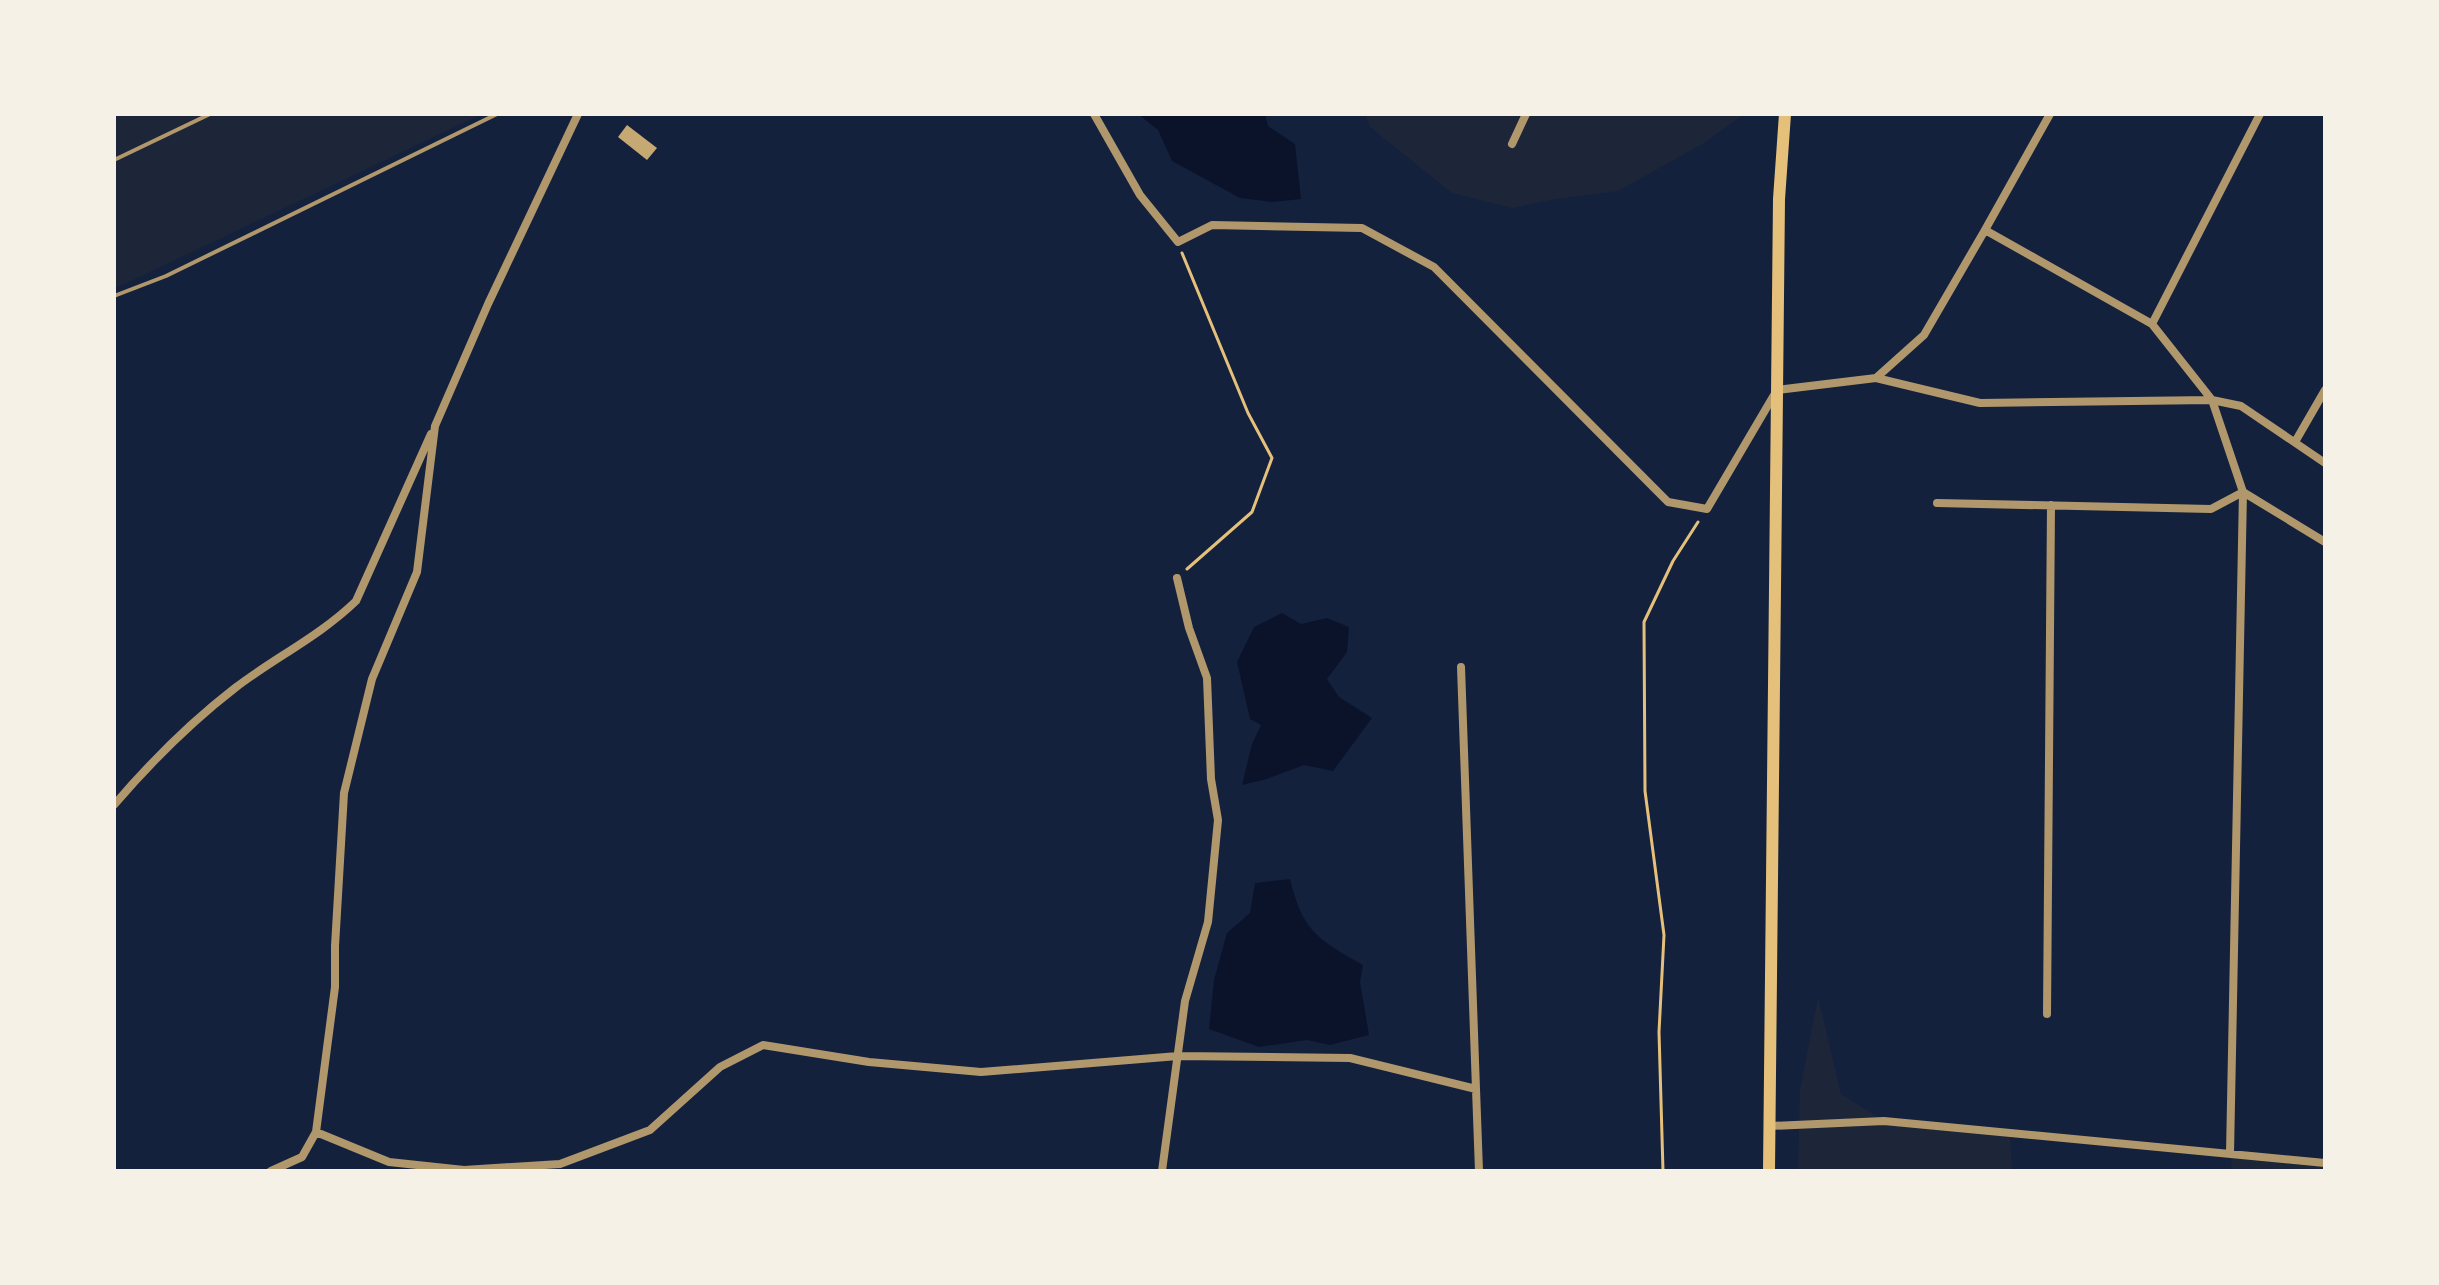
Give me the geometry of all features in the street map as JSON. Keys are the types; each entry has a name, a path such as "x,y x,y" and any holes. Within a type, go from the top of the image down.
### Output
{"main road":[{"path":"1769,1171 1779,199 1785,114"}],"street":[{"path":"114,805 145,768 235,688 335,621 356,601 488,304 578,114"},
{"path":"1094,114 1140,195 1178,242 1212,225 1362,228 1434,267 1668,502 1707,509 1777,390 1876,378 1980,403 2212,400 2241,406 2325,463"},
{"path":"1512,144 1526,114"},
{"path":"1876,378 1924,335 2050,114"},
{"path":"2152,324 2260,114"},
{"path":"1985,230 2152,324 2212,400 2243,492 2230,1154"},
{"path":"2295,442 2325,390"},
{"path":"271,1171 302,1157 316,1132 335,987 344,793 372,679 417,572 435,426"},
{"path":"1937,503 2211,509 2243,492"},
{"path":"2243,492 2325,542"},
{"path":"2047,1014 2051,505"},
{"path":"1162,1171 1185,1001 1208,922 1218,820 1211,779 1207,678 1189,628 1177,578"},
{"path":"1461,667 1479,1171"},
{"path":"316,1132 389,1162 464,1170 560,1164 650,1130 720,1067 763,1045 869,1062 981,1072 1178,1056 1350,1058 1476,1089"},
{"path":"1770,1126 1884,1121 2325,1163"}],"lane":[{"path":"114,160 210,114"},
{"path":"114,296 166,276 497,114"}],"path":[{"path":"1177,578 1252,512 1272,458 1248,413 1178,242"},
{"path":"1663,1171 1659,1032 1664,935 1645,791 1644,622 1673,561 1707,509"}],"shaded area":[{"path":"114,114 482,114 114,289"},
{"path":"1138,114 1265,114 1268,126 1295,144 1301,199 1273,202 1240,198 1172,161 1158,130"},
{"path":"1365,114 1745,114 1702,144 1618,191 1512,208 1452,193 1370,127"},
{"path":"1282,613 1301,624 1327,618 1349,627 1347,652 1327,679 1339,697 1372,718 1333,771 1304,765 1242,785 1252,744 1261,725 1250,719 1237,662 1254,627"},
{"path":"1290,879 1301,911 1314,932 1363,965 1360,982 1369,1035 1330,1045 1307,1040 1259,1047 1209,1029 1214,980 1227,933 1250,913 1255,883"},
{"path":"1818,997 1841,1094 1884,1121 2010,1133 2012,1171 1798,1171 1800,1091"},
{"path":"2230,1154 2325,1163 2325,1171 2232,1171"}],"building":[{"path":"627,125 657,148 647,160 618,137"}]}
